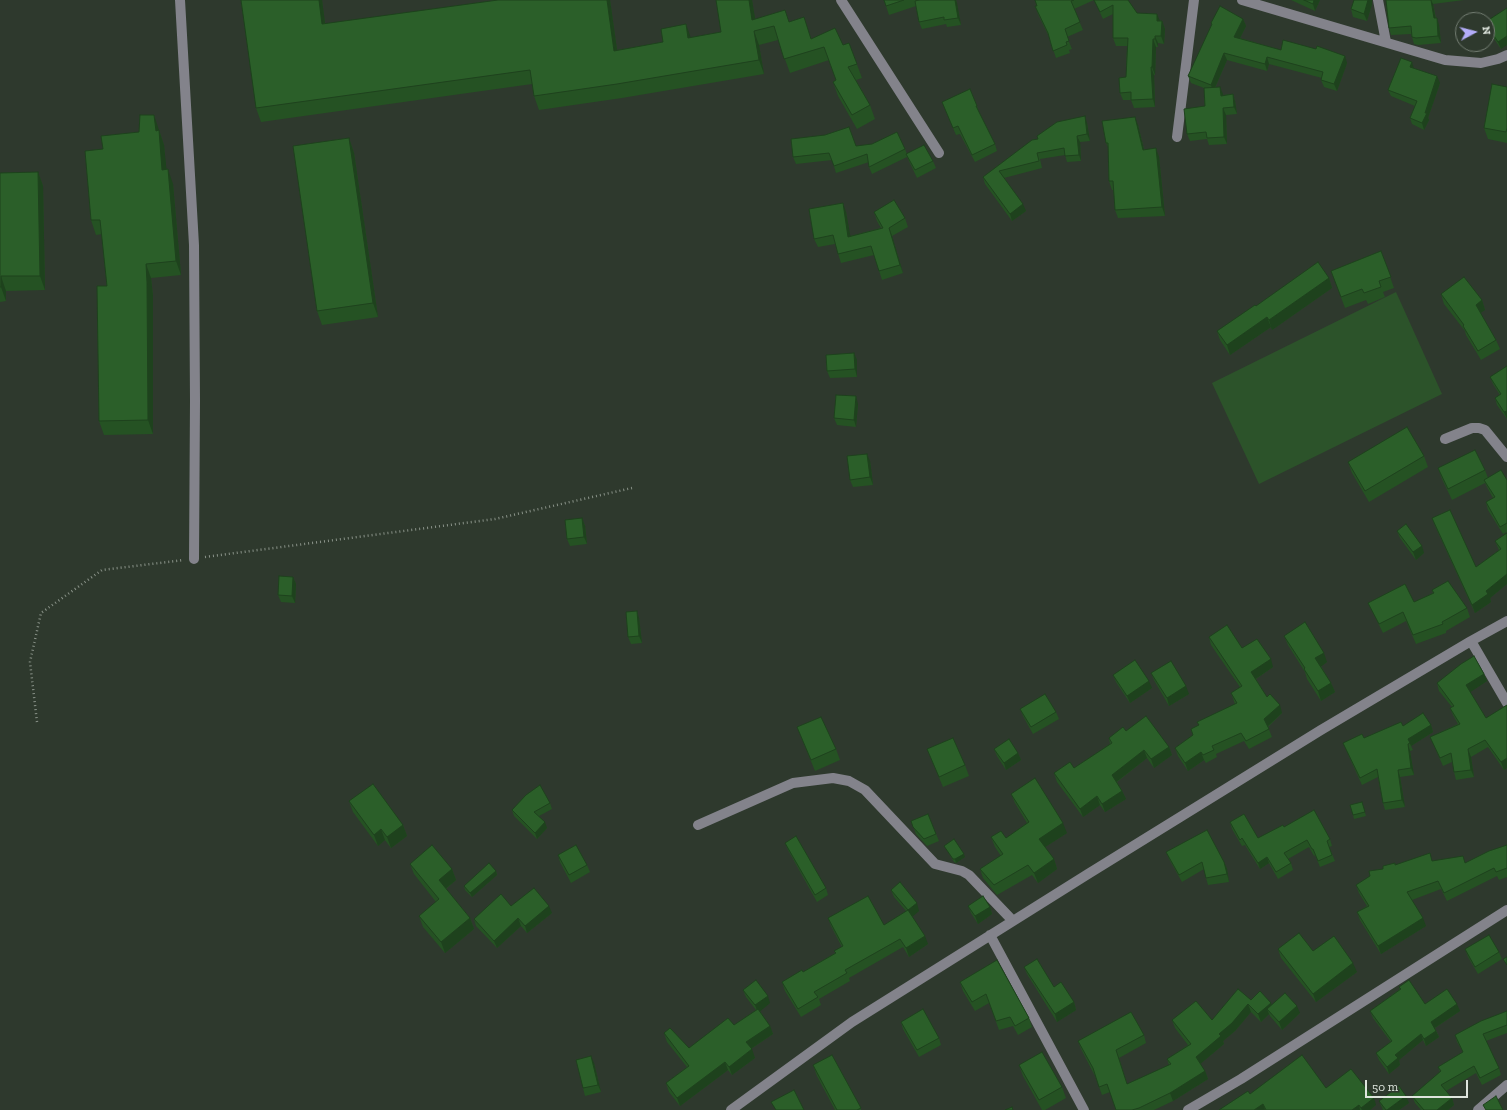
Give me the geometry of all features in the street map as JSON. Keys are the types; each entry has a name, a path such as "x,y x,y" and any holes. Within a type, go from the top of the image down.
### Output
{"street":[{"path":"180,0 194,245 194,559"},
{"path":"841,0 939,153"},
{"path":"1177,137 1194,0"},
{"path":"1242,0 1444,60 1481,64 1507,55"},
{"path":"1378,0 1386,42"},
{"path":"1445,439 1472,428 1485,430 1507,457"},
{"path":"731,1110 852,1022 990,935 1315,734 1507,621"},
{"path":"1471,641 1507,703"},
{"path":"698,825 793,783 833,778 849,781 865,790 934,864 962,871 969,875 1013,921"},
{"path":"1188,1110 1241,1079 1507,910"},
{"path":"990,935 1084,1110"},
{"path":"1478,1110 1507,1085"}],"path":[{"path":"37,722 30,662 41,613 102,570 494,519 632,488"}],"green space":[{"path":"1396,292 1442,394 1259,484 1212,383"}],"building":[{"path":"241,0 319,0 322,24 498,0 607,0 614,51 663,42 661,29 686,24 688,38 721,32 716,0 749,0 752,20 785,10 789,22 804,17 811,39 835,28 843,45 849,43 857,64 848,67 870,105 852,115 833,82 836,80 824,47 784,59 774,26 754,31 759,60 617,84 534,96 530,70 256,108"},
{"path":"884,0 904,0 886,6"},
{"path":"955,0 958,18 944,20 944,17 919,22 915,1"},
{"path":"1035,0 1074,0 1071,1 1080,22 1065,29 1069,41 1066,42 1067,45 1053,51 1048,33 1035,6 1037,6"},
{"path":"1094,0 1128,0 1137,13 1157,14 1157,21 1162,21 1161,36 1155,36 1155,39 1153,39 1151,67 1153,99 1131,100 1131,92 1120,93 1119,78 1126,77 1128,38 1113,38 1113,5 1100,12"},
{"path":"1304,0 1314,0 1313,4"},
{"path":"1354,0 1368,0 1364,14 1351,9"},
{"path":"1386,0 1431,0 1434,18 1437,18 1438,36 1412,37 1411,26 1389,28"},
{"path":"1220,6 1243,19 1234,37 1281,50 1283,40 1316,49 1317,46 1345,56 1334,84 1321,80 1323,72 1267,57 1265,64 1224,53 1211,85 1188,76"},
{"path":"1507,8 1507,36 1498,42 1495,37 1495,16"},
{"path":"1401,58 1412,62 1410,67 1437,76 1425,113 1427,113 1422,123 1410,118 1417,101 1388,90"},
{"path":"1492,84 1507,87 1506,132 1484,128"},
{"path":"1220,87 1221,96 1233,94 1234,107 1223,108 1224,137 1207,138 1206,132 1187,134 1184,109 1205,106 1204,88"},
{"path":"970,89 976,106 995,144 972,155 958,126 953,128 942,102"},
{"path":"140,115 154,115 156,131 159,130 162,170 168,169 176,261 146,264 148,420 99,421 97,286 107,286 100,220 91,220 85,151 103,149 101,136 139,132"},
{"path":"1085,116 1087,134 1077,136 1079,155 1065,156 1064,148 1037,153 1039,161 999,171 1023,204 1010,214 983,177 1032,140 1038,139 1037,136 1057,122"},
{"path":"1135,117 1143,150 1156,148 1162,207 1115,210 1113,181 1109,181 1108,143 1106,143 1102,121"},
{"path":"849,127 856,146 872,144 897,132 905,149 869,167 867,154 834,166 829,153 793,157 791,139 825,135"},
{"path":"349,138 373,303 317,311 293,146"},
{"path":"924,145 933,161 915,170 906,154"},
{"path":"38,172 40,276 1,276 0,287 0,173"},
{"path":"894,200 905,218 889,228 900,265 879,271 871,246 838,254 833,235 814,239 809,209 843,203 848,237 883,228 874,212"},
{"path":"1381,251 1391,277 1379,281 1381,287 1364,293 1362,289 1341,297 1331,271"},
{"path":"1318,262 1329,278 1269,320 1267,317 1227,345 1217,331 1255,305 1256,306"},
{"path":"1464,277 1482,300 1476,305 1496,340 1478,351 1463,326 1464,325 1441,294"},
{"path":"854,353 855,369 827,371 826,355"},
{"path":"1507,366 1507,411 1504,412 1495,398 1501,394 1490,377"},
{"path":"836,395 856,396 854,420 834,418"},
{"path":"1407,427 1424,456 1365,491 1348,462"},
{"path":"1475,450 1485,470 1448,489 1438,468"},
{"path":"867,454 870,477 850,480 847,456"},
{"path":"1501,470 1507,480 1507,523 1500,527 1486,502 1495,497 1484,480"},
{"path":"1450,510 1476,567 1501,549 1495,541 1507,533 1507,574 1486,591 1488,594 1472,605 1432,518"},
{"path":"582,518 584,537 567,539 565,520"},
{"path":"1406,524 1422,546 1413,552 1397,531"},
{"path":"279,576 293,577 292,596 278,595"},
{"path":"1448,581 1467,608 1442,622 1443,624 1413,635 1403,612 1379,624 1368,603 1405,584 1414,602 1434,593 1432,590"},
{"path":"637,611 639,636 628,637 626,612"},
{"path":"1305,622 1324,653 1315,658 1331,683 1318,691 1284,636"},
{"path":"1227,625 1242,648 1257,639 1271,659 1251,672 1267,697 1270,694 1280,705 1264,719 1269,729 1246,741 1241,733 1212,746 1214,750 1203,755 1201,752 1185,763 1175,748 1193,735 1191,729 1199,725 1197,722 1237,703 1231,693 1242,686 1209,637"},
{"path":"1474,656 1484,674 1466,685 1486,718 1507,705 1507,758 1501,762 1485,740 1468,749 1471,770 1454,772 1451,753 1440,758 1430,737 1460,724 1450,708 1454,706 1437,683 1461,664"},
{"path":"1135,660 1149,681 1127,696 1113,675"},
{"path":"1171,661 1186,686 1167,698 1151,673"},
{"path":"1045,694 1056,712 1031,727 1020,709"},
{"path":"1423,713 1431,725 1408,739 1410,743 1408,744 1411,768 1398,770 1402,800 1383,803 1377,769 1360,778 1343,743 1362,734 1364,738 1401,722 1403,726"},
{"path":"1146,716 1169,747 1151,759 1144,750 1112,775 1122,791 1102,804 1097,796 1080,809 1054,773 1070,762 1074,768 1112,743 1109,738 1123,727 1126,731"},
{"path":"821,717 836,749 811,760 797,727"},
{"path":"953,738 965,765 939,777 927,749"},
{"path":"1009,739 1018,753 1004,763 994,749"},
{"path":"1035,778 1063,823 1039,839 1054,859 1034,873 1028,865 994,885 980,869 1003,854 991,837 1001,831 1006,838 1029,822 1011,794"},
{"path":"373,784 403,825 387,837 381,829 374,835 349,801"},
{"path":"540,785 550,803 534,812 545,822 535,833 512,810 526,795"},
{"path":"1362,802 1365,812 1353,815 1350,805"},
{"path":"1314,810 1330,839 1327,841 1332,855 1318,861 1307,840 1284,853 1291,863 1276,872 1267,857 1258,863 1242,838 1240,840 1230,822 1244,814 1258,838 1283,825 1284,827"},
{"path":"928,814 936,834 924,839 913,827 911,821"},
{"path":"1207,830 1224,862 1227,874 1206,878 1202,862 1179,875 1166,852"},
{"path":"796,836 826,888 815,895 785,843"},
{"path":"954,839 964,854 953,859 944,846"},
{"path":"432,845 452,869 439,880 470,918 441,942 419,916 439,899 410,864"},
{"path":"576,845 587,865 569,875 558,855"},
{"path":"1507,845 1507,868 1496,872 1494,868 1444,893 1438,881 1407,892 1423,918 1378,946 1357,912 1369,906 1356,885 1370,876 1369,871 1383,869 1383,866 1395,863 1395,865 1430,853 1432,861 1463,856 1465,863 1489,851"},
{"path":"489,863 496,871 470,893 464,886"},
{"path":"900,882 917,903 908,910 891,890"},
{"path":"534,888 549,906 525,926 518,918 494,941 474,919 501,894 511,906"},
{"path":"868,896 884,925 908,910 925,936 906,948 900,939 845,970 847,973 814,992 818,997 798,1009 782,982 836,953 834,951 843,946 828,918"},
{"path":"983,896 990,907 975,916 968,906"},
{"path":"1299,933 1313,951 1334,936 1353,963 1313,994 1278,949"},
{"path":"1489,935 1499,952 1475,967 1465,949"},
{"path":"1507,957 1507,965 1503,959"},
{"path":"1037,959 1054,987 1061,982 1074,1002 1055,1014 1024,967"},
{"path":"997,960 1029,1018 1015,1026 1010,1017 996,1021 986,994 972,1002 960,982"},
{"path":"756,980 768,996 755,1005 743,990"},
{"path":"1409,980 1425,1004 1447,989 1457,1004 1431,1022 1436,1031 1424,1039 1421,1034 1395,1055 1398,1058 1387,1067 1376,1053 1392,1041 1370,1011 1401,989 1399,987"},
{"path":"1238,989 1251,1000 1260,991 1271,1003 1258,1014 1248,1004 1232,1023 1219,1034 1221,1036 1196,1057 1205,1071 1170,1093 1139,1108 1132,1110 1116,1110 1107,1084 1099,1087 1093,1068 1078,1041 1131,1012 1144,1035 1116,1050 1127,1084 1171,1064 1167,1059 1191,1044 1172,1020 1196,1001 1212,1020"},
{"path":"1285,993 1297,1006 1279,1022 1267,1009"},
{"path":"758,1009 770,1026 746,1042 752,1049 729,1067 725,1062 677,1098 666,1083 689,1066 664,1033 670,1028 689,1048 728,1018 734,1025"},
{"path":"923,1009 939,1038 917,1050 901,1022"},
{"path":"1507,1011 1507,1025 1483,1034 1499,1068 1480,1078 1474,1066 1441,1085 1452,1098 1437,1110 1424,1110 1412,1096 1441,1071 1438,1067 1463,1052 1455,1035 1481,1021"},
{"path":"1042,1052 1062,1087 1039,1100 1019,1065"},
{"path":"832,1055 861,1108 857,1110 837,1110 813,1065"},
{"path":"1302,1055 1326,1088 1351,1069 1374,1098 1361,1108 1359,1105 1352,1110 1266,1110 1263,1104 1254,1110 1219,1110 1248,1091 1250,1094"},
{"path":"591,1056 598,1085 583,1088 576,1060"},
{"path":"1399,1086 1406,1096 1386,1110 1379,1101"},
{"path":"794,1090 804,1110 776,1110 771,1102"},
{"path":"1496,1096 1503,1110 1486,1110 1483,1105"},
{"path":"1012,1107 1013,1110 1005,1110"}]}
